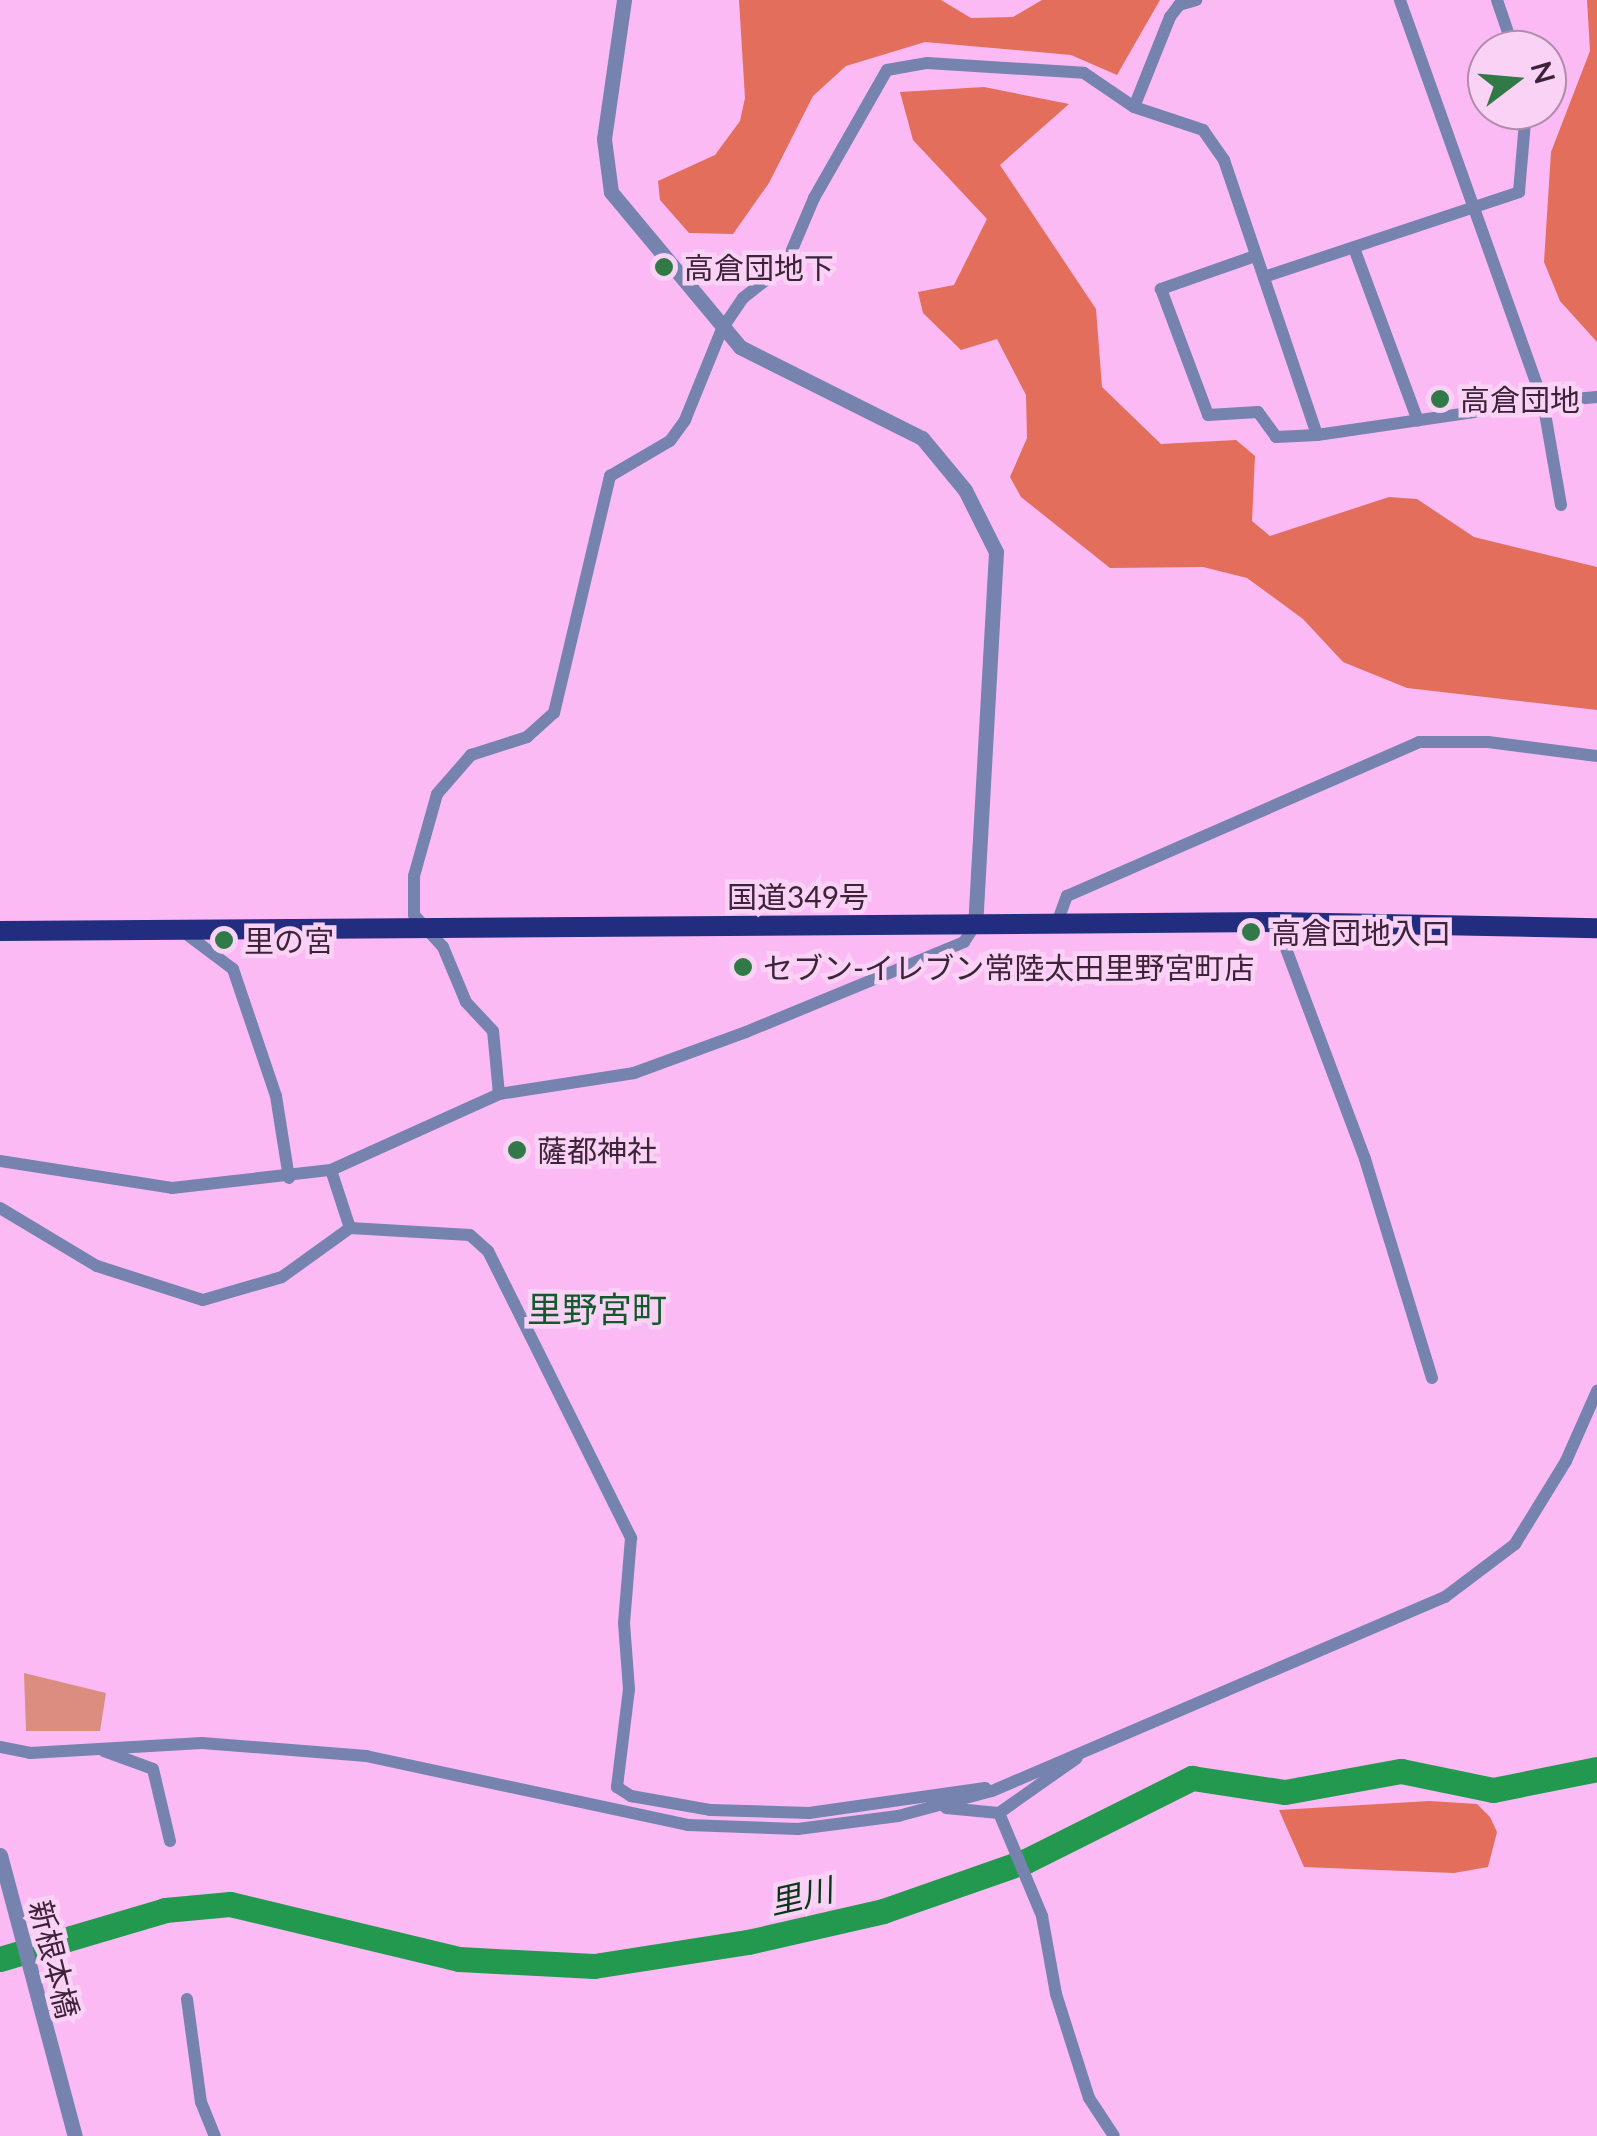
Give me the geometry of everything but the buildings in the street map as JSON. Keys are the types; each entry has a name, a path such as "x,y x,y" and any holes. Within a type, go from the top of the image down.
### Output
{"highway":[{"name":"国道349号","path":"0,931 1276,922 1597,928"}],"street":[{"path":"0,1160 172,1188 289,1178 331,1170 499,1094 634,1073 964,942 976,925 996,552 965,490 922,438 740,347 612,192 604,138 624,0"},
{"path":"1134,107 1170,17 1179,5 1196,0"},
{"path":"1400,0 1470,207 1544,402 1561,505"},
{"path":"1497,0 1507,30"},
{"path":"499,1094 493,1031 466,1002 443,947 414,915 414,876 437,794 471,755 527,738 554,713 610,476 670,441 722,329 743,298 786,264 814,198 887,70 927,62 1084,73 1134,107 1203,130 1215,142 1317,435"},
{"path":"1264,277 1519,192 1524,130"},
{"path":"1354,248 1418,421"},
{"path":"1255,256 1161,289 1208,416 1258,412 1276,437 1317,435 1597,396"},
{"path":"1058,923 1067,896 1419,742 1488,742 1597,756"},
{"path":"1276,922 1366,1158 1432,1378"},
{"path":"179,928 233,970 276,1096 289,1178"},
{"path":"331,1170 350,1228"},
{"path":"0,1208 97,1266 203,1300 282,1277 350,1228 470,1235 488,1252 631,1538 624,1623 629,1689 614,1774 618,1787 680,1824"},
{"path":"0,1747 30,1753 202,1743 366,1756 501,1780 680,1824 814,1828 936,1807 1000,1788 1422,1610 1465,1585 1515,1544 1566,1461 1597,1391"},
{"path":"100,1749 154,1769 170,1841"},
{"path":"936,1807 1000,1819 1055,1779 1086,1749"},
{"path":"631,1796 710,1810 809,1813 1000,1788"},
{"path":"1000,1819 1042,1916 1072,2046 1089,2098 1114,2136"},
{"name":"新根本橋","path":"0,1854 57,2078 76,2136"},
{"path":"187,1999 202,2102 215,2136"}],"shaded area":[{"path":"739,0 941,0 971,18 1013,17 1042,0 1160,0 1117,75 1071,55 925,42 846,66 813,96 769,183 733,234 689,233 660,200 658,181 715,155 740,121 745,98"},
{"path":"1587,0 1597,0 1597,342 1560,301 1544,262 1551,152 1559,130 1567,130 1567,111 1590,51"},
{"path":"984,87 1069,104 1000,165 1096,309 1102,387 1161,444 1236,440 1255,456 1252,521 1270,536 1389,497 1417,499 1474,537 1597,567 1597,710 1407,688 1343,662 1303,619 1247,578 1203,567 1110,568 1021,497 1010,477 1027,438 1026,395 997,339 961,350 923,313 918,292 954,285 987,219 913,140 900,92"},
{"path":"24,1673 106,1693 100,1731 26,1731"},
{"path":"1429,1801 1477,1804 1490,1817 1497,1832 1488,1867 1454,1873 1304,1867 1279,1810"}],"waterway":[{"name":"里川","path":"0,1959 165,1910 230,1904 459,1959 594,1966 748,1942 883,1911 1026,1861 1192,1778 1285,1792 1401,1771 1493,1790 1597,1769"}],"place":[{"name":"高倉団地下","path":"664,267"},
{"name":"高倉団地","path":"1440,399"},
{"name":"高倉団地入口","path":"1251,932"},
{"name":"里の宮","path":"224,940"},
{"name":"セブン-イレブン常陸太田里野宮町店","path":"743,967"},
{"name":"薩都神社","path":"517,1150"}],"district":[{"name":"里野宮町","path":"597,1308"}]}
